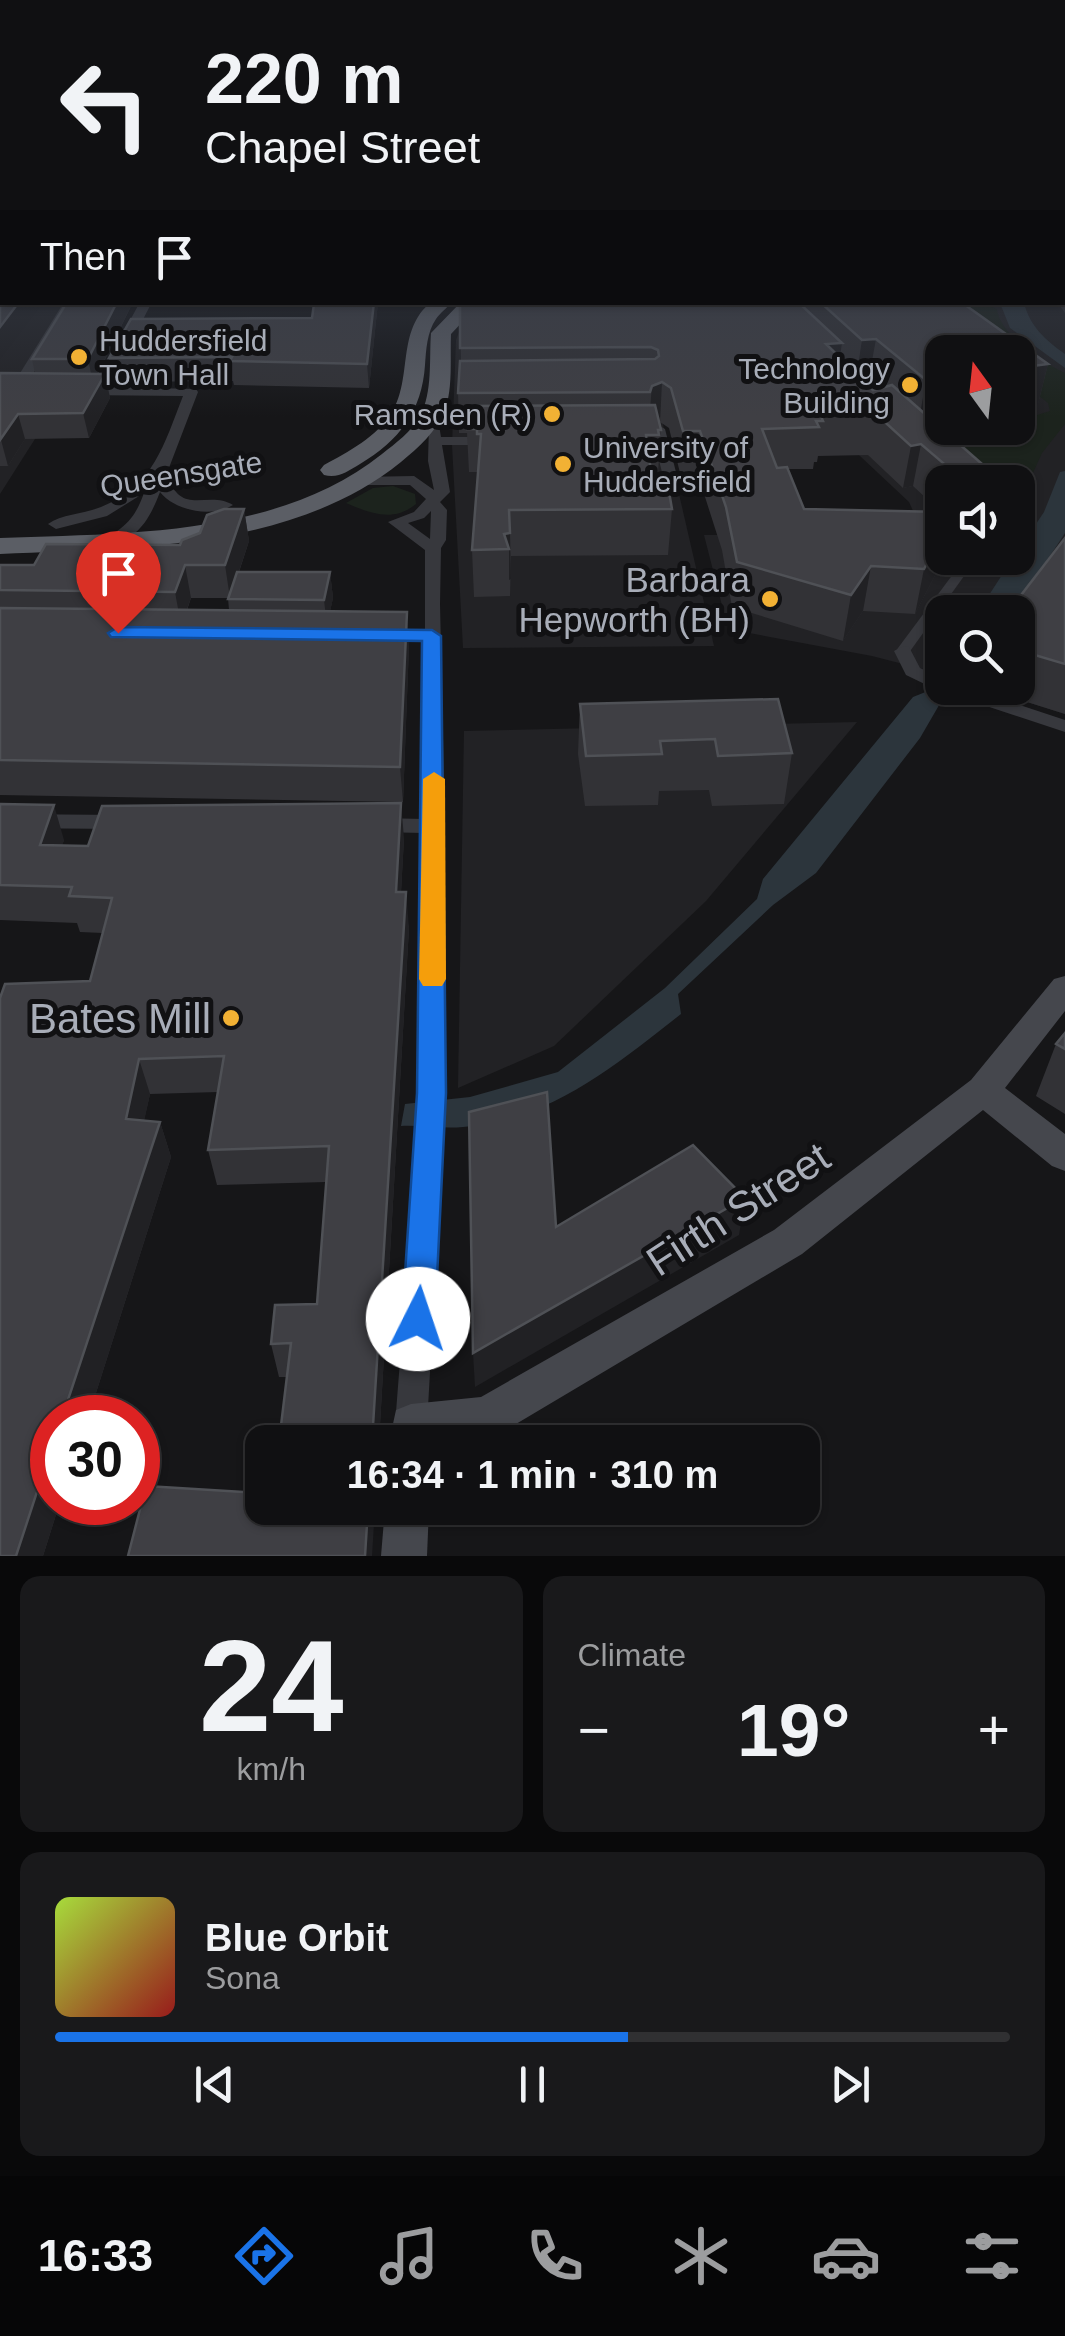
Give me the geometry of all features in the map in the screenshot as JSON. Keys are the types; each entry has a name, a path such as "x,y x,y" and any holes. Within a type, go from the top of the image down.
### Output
{"highway":[{"name":"Queensgate","path":"0,526 143,516 225,505 281,492 326,474 362,454 390,430 410,395 418,332 423,320 439,305"},
{"path":"434,410 441,332 469,305"},
{"name":"Queensgate","path":"0,546 113,540 240,523 305,505 360,481 396,457 419,434 434,410"}],"main road":[{"name":"Firth Street","path":"453,1425 486,1418 788,1242 982,1090 1065,988"},
{"path":"982,1090 1065,1154"},
{"path":"404,1556 406,1525"}],"street":[{"path":"16,391 68,305"},
{"path":"99,391 144,305"},
{"path":"0,391 32,391"},
{"path":"66,391 191,392 143,516 128,534 113,540"},
{"path":"434,410 434,461 442,492 419,516 396,522 435,544"},
{"path":"642,440 659,434 671,480"},
{"path":"434,442 506,441"},
{"path":"360,481 414,480 434,461"},
{"path":"159,470 162,486 172,500 201,506 225,505"},
{"path":"56,524 92,517 127,503 159,470"},
{"path":"411,1425 432,1093 434,826 422,635 439,510 414,480"},
{"path":"419,516 433,528 435,544"},
{"path":"925,678 912,671 903,651 959,575"},
{"path":"1001,705 1065,726"},
{"path":"0,821 138,822"},
{"path":"356,825 434,826"}],"shaded area":[{"path":"0,305 66,305 6,397 61,398 0,494"},
{"name":"University of Huddersfield","path":"492,305 1065,305 1065,714 1035,704 1035,595 925,595 925,670 728,629 704,535 924,535 909,502 828,426 662,420 714,646 463,648 452,445 456,340 461,327"},
{"path":"940,305 988,305 997,309 1011,335 990,335"},
{"path":"1001,305 1025,305 1039,332 1065,354 1065,368 1035,346 1035,335 1020,335 1010,328"},
{"path":"1035,355 1065,373 1065,424 1035,468 1035,465 963,465 942,445 1035,445 1035,416 1050,411 1048,403 1035,393"},
{"path":"1065,471 1065,533 1024,595 989,595 1002,575 1035,575 1035,526 1060,472"},
{"path":"393,486 415,494 416,504 390,515 346,503 373,488"},
{"path":"925,692 925,705 939,705 920,738 816,873 773,905 678,994 681,1014 606,1071 524,1114 463,1127 401,1126 405,1104 470,1097 558,1072 665,988 757,899 763,879 913,697"},
{"path":"857,722 706,901 554,1046 458,1088 464,731"}],"building":[{"path":"0,305 17,305 0,327"},
{"path":"65,305 115,305 88,359 32,359"},
{"path":"314,305 374,305 367,364 230,361 232,357 109,358 131,319 312,318"},
{"path":"460,305 801,305 842,343 826,344 873,390 892,385 925,414 925,445 960,445 982,464 945,465 921,444 911,446 875,413 820,414 823,421 816,421 819,427 762,429 777,468 787,467 804,509 925,512 924,569 871,566 851,595 737,562 726,507 700,431 683,431 671,388 662,382 652,386 650,392 458,393 460,361 655,359 658,350 460,348"},
{"path":"823,305 965,305 1007,335 925,335 925,379 876,339 862,340"},
{"path":"1035,355 1048,364 1035,366"},
{"path":"0,373 105,374 83,413 18,414 0,440"},
{"path":"655,405 661,430 659,435 646,435 653,486 668,486 672,509 509,510 510,533 504,534 509,549 472,550 481,434 477,434 477,429 467,429 468,406"},
{"path":"224,509 244,509 225,565 185,565 175,592 0,590 0,565 34,565 46,544 180,545 182,540 200,533 207,515"},
{"path":"1065,538 1065,664 1035,655 1035,595 1021,595"},
{"path":"237,572 330,572 324,600 228,599"},
{"path":"0,608 407,612 400,767 0,760"},
{"path":"778,699 792,753 718,756 715,739 660,741 662,754 586,756 580,704"},
{"path":"401,803 396,892 406,892 373,1425 281,1425 291,1343 271,1344 275,1305 317,1304 329,1146 208,1150 224,1056 139,1059 126,1119 160,1122 70,1395 30,1395 30,1513 16,1556 0,1556 0,998 5,984 90,981 112,898 69,896 72,887 0,885 0,804 54,805 40,845 88,846 102,806"},
{"path":"1065,1033 1065,1049 1056,1044"},
{"path":"547,1092 556,1227 693,1145 745,1198 473,1353 469,1112"},
{"path":"160,1487 245,1492 245,1525 367,1525 365,1556 128,1556 136,1525 160,1525"}],"slow traffic":[{"path":"433,979 434,779"}],"place":[{"name":"Huddersfield Town Hall","path":"79,357"},
{"name":"Technology Building","path":"910,385"},
{"name":"Ramsden (R)","path":"552,414"},
{"name":"University of Huddersfield","path":"563,464"},
{"name":"Barbara Hepworth (BH)","path":"770,599"},
{"name":"Bates Mill","path":"231,1018"}],"route":[{"path":"118,633 432,636 432,1093 418,1319"}]}
